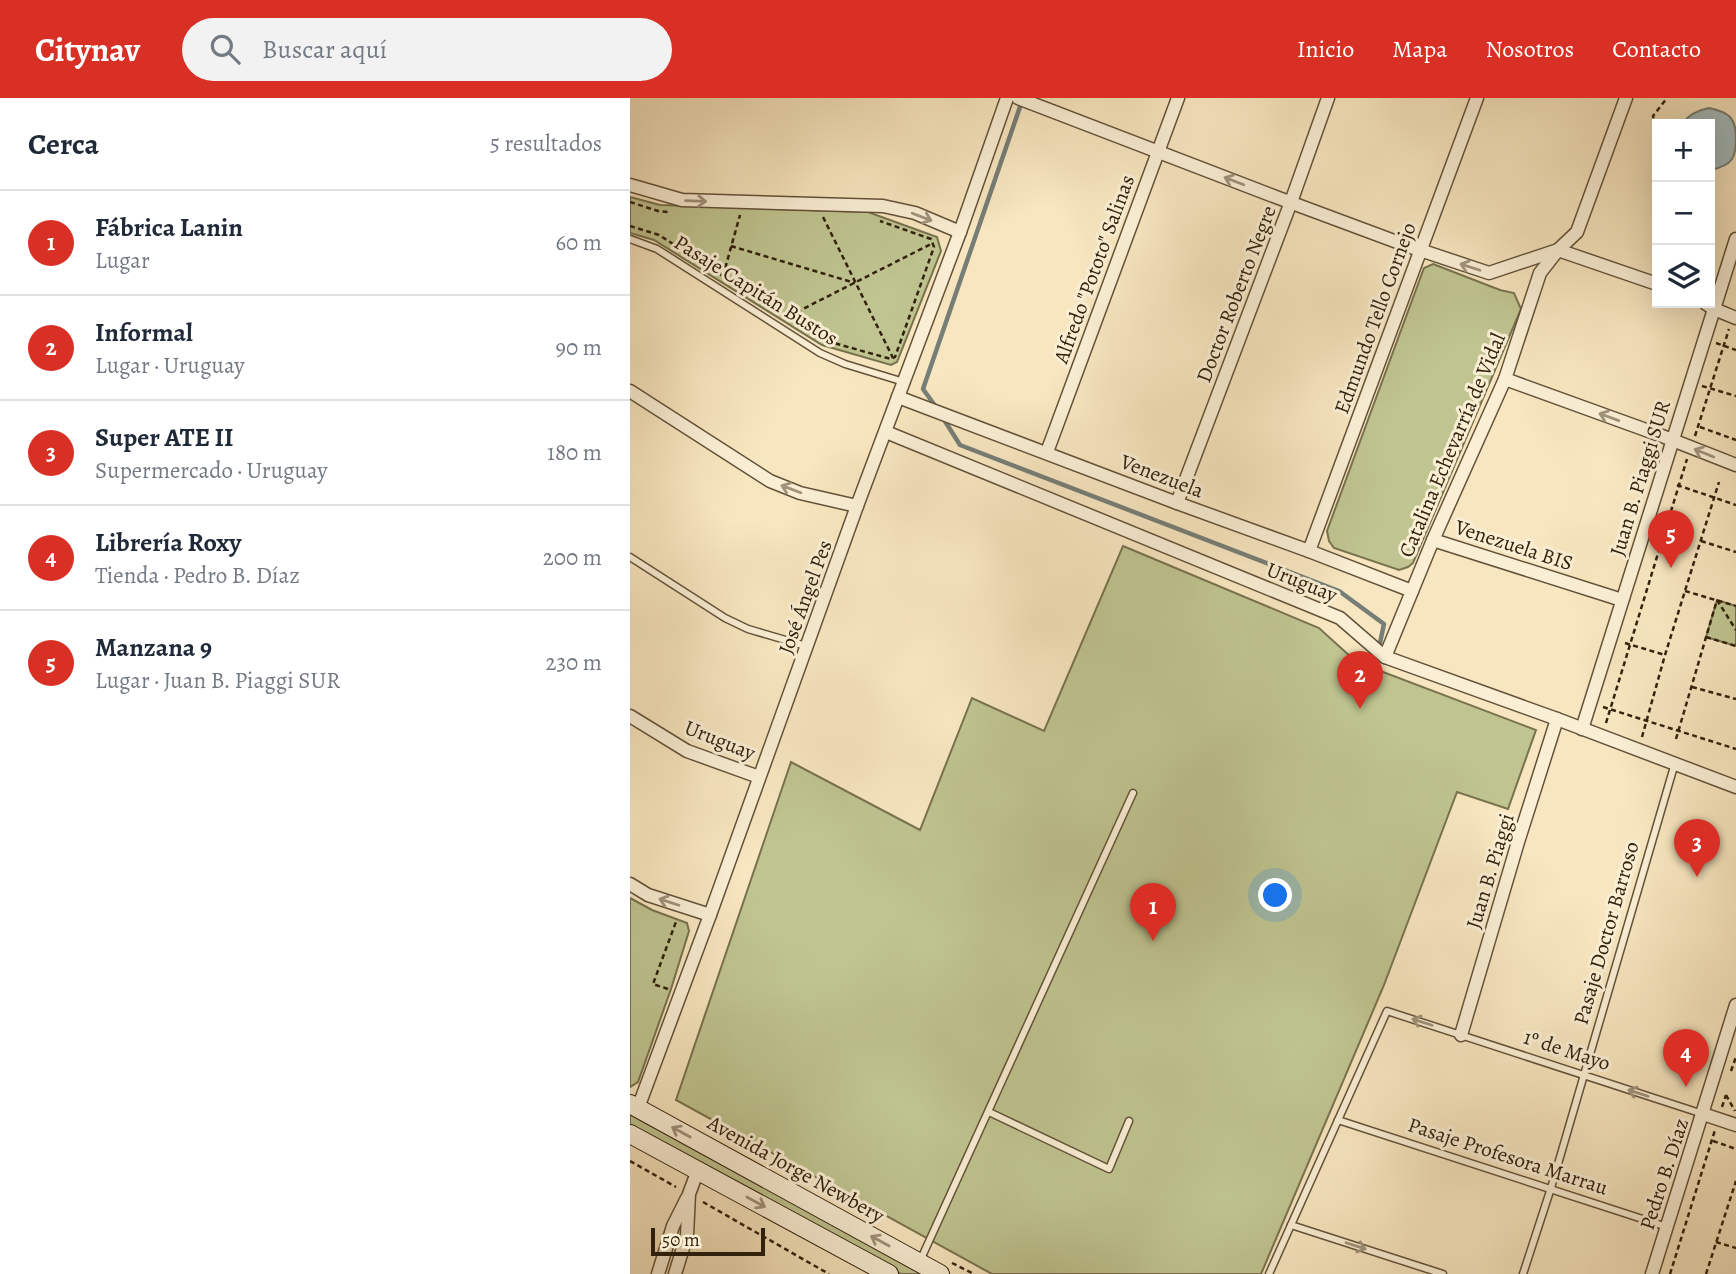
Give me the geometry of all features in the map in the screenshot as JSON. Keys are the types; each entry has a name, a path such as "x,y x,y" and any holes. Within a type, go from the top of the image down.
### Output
{"main road":[{"name":"Avenida Jorge Newbery","path":"634,1106 940,1274"},
{"path":"630,1134 889,1274"}],"street":[{"name":"José Ángel Pes","path":"634,1106 710,915 1007,98"},
{"path":"1018,98 1421,251 1489,273 1559,250 1652,282"},
{"name":"Alfredo \"Pototo\" Salinas","path":"1047,452 1178,98"},
{"name":"Doctor Roberto Negre","path":"1177,503 1328,98"},
{"name":"Edmundo Tello Cornejo","path":"1309,551 1477,98"},
{"name":"Catalina Echevarría de Vidal","path":"1385,657 1504,379 1540,273 1577,232 1626,98"},
{"path":"630,185 682,200 883,206 915,213 960,232"},
{"name":"Juan B. Piaggi SUR","path":"1715,291 1736,239"},
{"name":"Juan B. Piaggi SUR","path":"1582,729 1704,339 1709,308"},
{"path":"1714,308 1734,317"},
{"path":"1504,379 1736,465"},
{"path":"630,391 770,481 800,493 857,506"},
{"name":"Venezuela","path":"898,397 1412,592"},
{"name":"Uruguay","path":"886,432 1340,618 1385,657 1736,787"},
{"name":"Venezuela BIS","path":"1433,540 1622,600"},
{"name":"Uruguay","path":"630,716 687,751 760,777"},
{"name":"Juan B. Piaggi","path":"1461,1035 1557,719"},
{"path":"630,884 648,895 710,915"},
{"name":"Pedro B. Díaz","path":"1652,1274 1736,1005"},
{"name":"1º de Mayo","path":"1703,1114 1736,1125"},
{"path":"658,1274 673,1226 698,1170"},
{"path":"675,1274 687,1235 689,1194"}],"lane":[{"name":"Pasaje Capitán Bustos","path":"630,239 657,249 820,352 845,365 904,382"},
{"path":"630,557 725,618 748,629 808,646"},
{"name":"Pasaje Doctor Barroso","path":"1523,1274 1675,763"},
{"path":"919,1263 1133,793"},
{"name":"1º de Mayo","path":"1338,1120 1387,1011 1703,1114"},
{"path":"989,1112 1109,1169 1129,1121"},
{"path":"1269,1274 1338,1120"},
{"name":"Pasaje Profesora Marrau","path":"1338,1120 1667,1227"},
{"path":"1291,1225 1443,1274"}],"path":[{"path":"1654,119 1653,116 1667,98"},
{"path":"723,276 741,213"},
{"path":"822,215 893,358"},
{"path":"879,220 931,239 934,247 893,358"},
{"path":"630,226 659,235 824,340 893,358"},
{"path":"788,317 933,243"},
{"path":"732,246 855,283"},
{"path":"1611,709 1679,485 1734,317"},
{"path":"1704,339 1736,350"},
{"path":"1691,382 1736,396"},
{"path":"1679,420 1736,440"},
{"path":"1641,740 1720,482"},
{"path":"1679,485 1736,505"},
{"path":"1700,541 1736,552"},
{"path":"1685,591 1736,606"},
{"path":"1717,600 1736,630"},
{"path":"1676,738 1717,600"},
{"path":"1706,637 1736,646"},
{"path":"1610,639 1665,655"},
{"path":"1692,687 1736,699"},
{"path":"1590,703 1736,750"},
{"path":"671,989 653,984 677,919"},
{"path":"1670,1274 1726,1095 1734,1111"},
{"path":"1696,1136 1736,1149"},
{"path":"630,1161 829,1274"},
{"path":"1706,1274 1736,1181"},
{"path":"1716,1242 1736,1248"}],"green space":[{"path":"630,197 660,205 868,212 937,237 941,251 897,362 891,365 822,345 654,240 630,233"},
{"path":"1433,264 1514,293 1521,309 1413,563 1399,570 1334,548 1327,531 1424,268"},
{"path":"1123,546 1319,628 1362,667 1370,667 1536,730 1508,809 1457,792 1384,985 1261,1274 992,1274 676,1100 791,762 920,830 972,698 1044,731"},
{"path":"1717,600 1736,606 1736,646 1706,637"},
{"path":"630,898 652,910 687,923 689,931 638,1082 630,1087"},
{"path":"630,1112 929,1274 901,1274 630,1127"}],"water":[{"path":"1709,108 1722,112 1730,117 1735,125 1734,156 1724,166 1715,169 1715,119 1687,119"}],"waterway":[{"path":"936,407 923,389 1022,101"},
{"path":"943,418 960,445 1339,591 1384,624 1380,643"}],"place":[{"name":"Manzana 9","path":"1671,568"},
{"name":"Informal","path":"1360,709"},
{"name":"Super ATE II","path":"1697,877"},
{"name":"Fábrica Lanin","path":"1153,941"},
{"name":"Librería Roxy","path":"1686,1087"}]}
